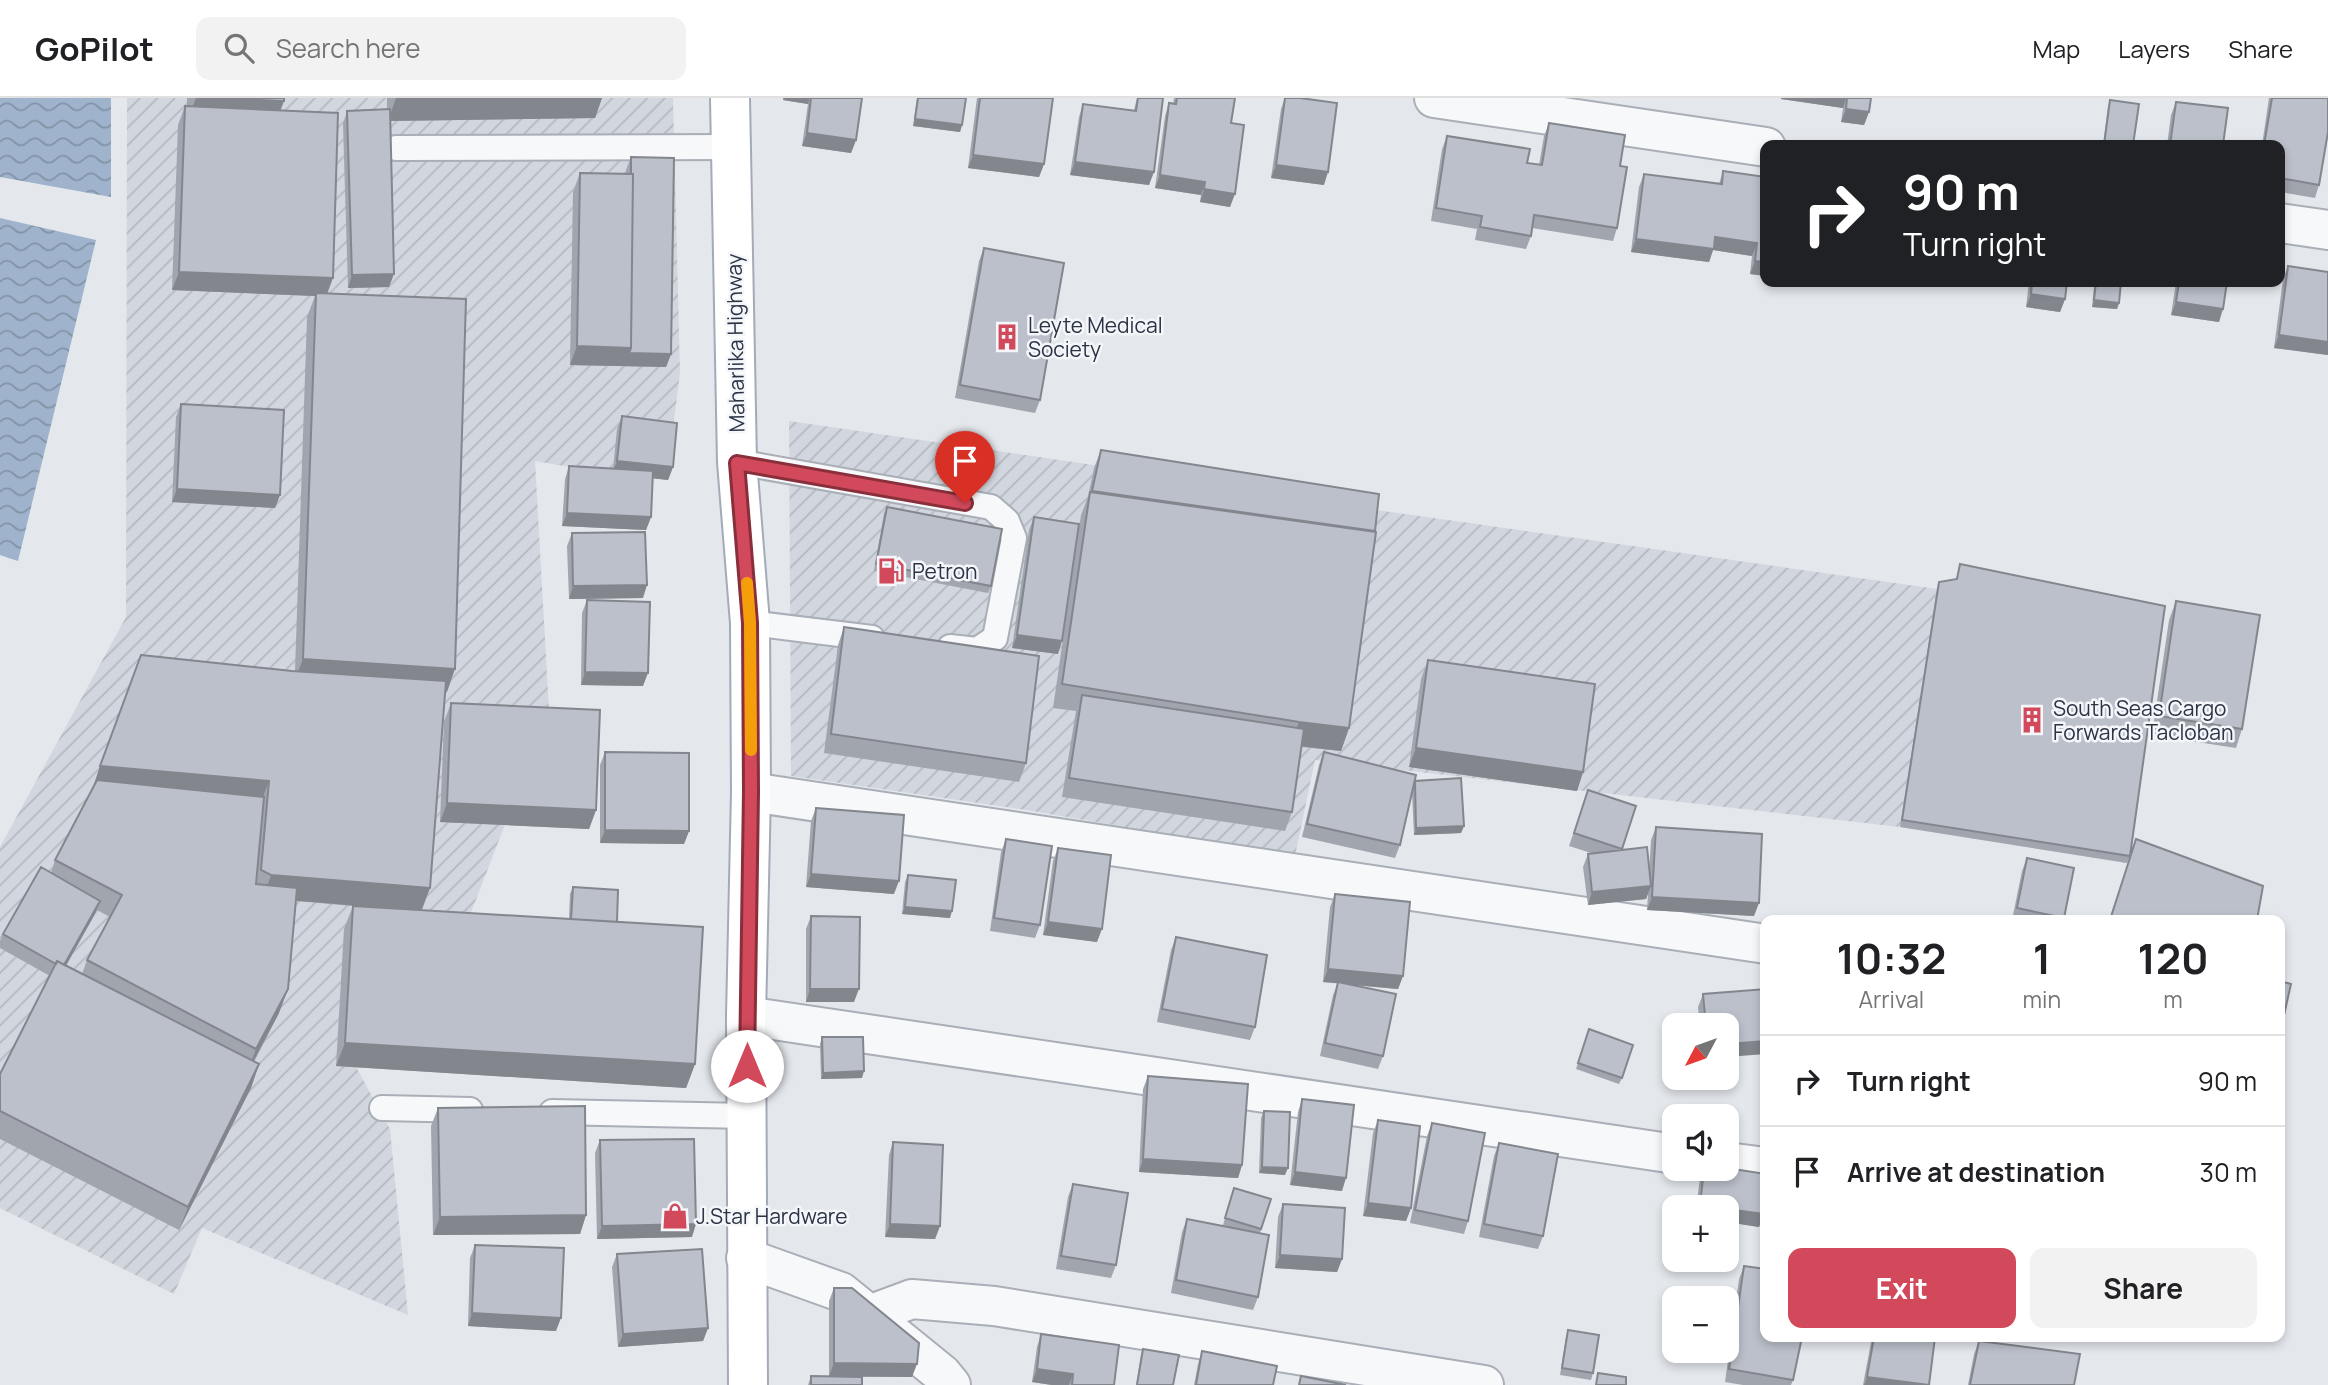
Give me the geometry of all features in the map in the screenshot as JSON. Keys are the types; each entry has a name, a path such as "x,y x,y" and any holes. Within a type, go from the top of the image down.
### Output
{"main road":[{"name":"Maharlika Highway","path":"730,98 737,463 750,623 746,1258 748,1385"}],"street":[{"path":"1434,98 1760,146"},
{"path":"2285,224 2328,230"},
{"path":"751,792 1760,943"},
{"path":"747,1016 1662,1152"},
{"path":"1739,1164 1760,1166"},
{"path":"746,1258 841,1292 942,1374 951,1385"},
{"path":"869,1314 912,1299 993,1306 1484,1385"}],"lane":[{"path":"396,148 731,147"},
{"path":"737,463 991,507 1007,521 1014,538 995,638 977,650 923,644"},
{"path":"750,623 896,641"},
{"path":"382,1108 490,1111"},
{"path":"531,1111 747,1116"}],"shaded area":[{"path":"127,98 673,98 680,373 672,436 612,474 535,461 549,711 463,933 350,1056 390,1129 408,1315 202,1228 174,1294 0,1208 0,847 126,617"},
{"path":"789,421 1108,467 1270,495 1937,589 1955,585 1958,571 2163,613 2127,863 1900,827 1315,760 1295,856 1026,810 791,776"}],"water":[{"path":"0,98 111,98 111,197 0,177"},
{"path":"0,218 96,240 18,561 0,555"}],"building":[{"path":"212,98 284,98 284,101"},
{"path":"811,98 862,98 856,140 807,133"},
{"path":"918,98 966,98 962,125 915,119"},
{"path":"980,98 1053,98 1044,164 973,155"},
{"path":"1138,98 1163,98 1154,172 1075,162 1083,104 1136,111"},
{"path":"1177,98 1235,98 1231,123 1244,125 1235,194 1204,189 1205,182 1160,175 1169,103 1176,104"},
{"path":"1285,98 1337,103 1328,172 1276,165"},
{"path":"1847,98 1871,98 1869,112 1846,109"},
{"path":"2272,98 2328,98 2328,132 2319,185 2285,179 2285,140 2265,140"},
{"path":"2110,100 2139,104 2134,140 2105,140"},
{"path":"2176,102 2228,108 2224,140 2171,140"},
{"path":"185,106 338,113 333,278 179,272"},
{"path":"390,109 394,274 352,275 347,111"},
{"path":"1549,123 1625,135 1620,166 1627,167 1617,228 1534,215 1531,236 1480,227 1482,216 1436,208 1447,136 1530,149 1527,163 1542,165"},
{"path":"631,157 674,158 671,354 629,353 633,174"},
{"path":"1723,171 1760,176 1760,261 1755,261 1757,243 1715,237 1714,249 1636,239 1644,174 1722,184"},
{"path":"580,173 633,174 631,348 577,346"},
{"name":"Leyte Medical Society","path":"984,248 1064,263 1040,400 960,385"},
{"path":"2288,266 2328,272 2328,342 2279,335"},
{"path":"2032,287 2066,287 2065,299 2031,294"},
{"path":"2095,287 2121,287 2119,303 2094,300"},
{"path":"2178,287 2226,287 2223,309 2176,302"},
{"path":"316,293 466,299 455,669 303,659"},
{"path":"181,404 284,410 280,495 177,489"},
{"path":"622,416 677,423 673,467 617,461"},
{"path":"1101,450 1379,494 1375,531 1092,491"},
{"path":"569,466 653,471 651,517 567,513"},
{"path":"1090,492 1376,532 1349,728 1062,684"},
{"path":"887,507 1002,529 991,586 876,564"},
{"path":"1034,517 1079,524 1062,641 1017,635"},
{"path":"645,532 647,585 573,586 572,533"},
{"name":"South Seas Cargo Forwards Tacloban","path":"1960,564 2165,606 2130,856 1902,820 1939,582 1957,579"},
{"path":"587,600 650,602 648,673 585,672"},
{"path":"2176,601 2260,615 2242,729 2159,716"},
{"path":"844,627 1039,656 1026,763 831,734"},
{"path":"141,655 292,671 446,681 430,888 271,875 261,870 269,781 100,766"},
{"path":"1428,660 1595,684 1583,772 1416,748"},
{"path":"1082,695 1304,729 1292,812 1069,778"},
{"path":"451,703 600,710 596,810 447,803"},
{"path":"605,752 689,753 689,831 605,830"},
{"path":"1324,752 1416,775 1400,845 1307,824"},
{"path":"1461,778 1464,826 1416,828 1415,781"},
{"path":"97,780 264,797 256,884 297,888 288,989 256,1049 87,960 122,895 55,860"},
{"path":"1588,790 1636,806 1622,849 1574,833"},
{"path":"816,808 904,815 899,881 811,874"},
{"path":"1656,827 1762,834 1759,903 1652,897"},
{"path":"1006,839 1052,846 1040,925 994,918"},
{"path":"2136,839 2263,886 2258,915 2112,915"},
{"path":"1647,847 1651,886 1592,892 1588,854"},
{"path":"1058,848 1111,855 1102,929 1048,922"},
{"path":"2027,858 2074,868 2065,915 2050,915 2017,908"},
{"path":"41,867 100,901 64,965 57,961 56,964 3,934"},
{"path":"908,875 956,880 952,911 905,907"},
{"path":"573,887 618,890 617,922 571,919"},
{"path":"1335,894 1410,902 1403,976 1328,969"},
{"path":"353,906 703,927 695,1064 345,1043"},
{"path":"811,916 860,917 859,989 810,989"},
{"path":"1176,937 1267,955 1255,1027 1162,1009"},
{"path":"57,961 259,1064 188,1207 0,1111 0,1074"},
{"path":"1338,982 1396,994 1383,1056 1325,1043"},
{"path":"2285,982 2291,984 2285,1011"},
{"path":"1760,989 1760,1041 1740,1043 1740,1013 1705,1013 1703,994"},
{"path":"1589,1029 1633,1045 1622,1078 1578,1063"},
{"path":"822,1037 863,1037 864,1071 823,1073"},
{"path":"1148,1076 1248,1084 1242,1165 1143,1159"},
{"path":"1302,1099 1354,1105 1346,1178 1295,1172"},
{"path":"585,1106 586,1215 440,1217 438,1108"},
{"path":"1264,1111 1290,1112 1288,1168 1262,1167"},
{"path":"1378,1120 1420,1126 1411,1208 1368,1203"},
{"path":"1432,1123 1485,1133 1468,1221 1415,1210"},
{"path":"694,1139 696,1224 602,1226 600,1140"},
{"path":"893,1142 943,1145 940,1226 890,1224"},
{"path":"1499,1143 1558,1154 1543,1236 1484,1224"},
{"path":"1739,1170 1760,1173 1760,1213 1739,1211 1739,1195 1701,1195 1703,1181 1739,1181"},
{"path":"1073,1184 1128,1193 1116,1265 1061,1256"},
{"path":"1234,1188 1271,1199 1261,1229 1225,1218"},
{"path":"1283,1204 1345,1208 1342,1259 1280,1255"},
{"path":"1187,1219 1269,1235 1258,1297 1176,1280"},
{"path":"475,1245 564,1248 561,1318 472,1313"},
{"path":"702,1249 708,1328 623,1334 617,1254"},
{"path":"1744,1266 1760,1268 1760,1342 1801,1342 1793,1380 1729,1369 1730,1363 1739,1363 1739,1300"},
{"path":"834,1288 852,1288 919,1343 917,1364 834,1363"},
{"path":"1568,1330 1599,1335 1593,1373 1562,1368"},
{"path":"1041,1334 1119,1345 1114,1385 1072,1385 1073,1374 1037,1369"},
{"path":"1873,1342 1934,1342 1929,1385 1867,1377"},
{"path":"1979,1342 2080,1354 2074,1385 1970,1385"},
{"path":"1143,1349 1179,1355 1173,1385 1137,1385"},
{"path":"1202,1351 1277,1366 1273,1385 1196,1385"},
{"path":"1598,1373 1626,1377 1626,1385 1596,1385"},
{"path":"811,1376 862,1377 862,1385 811,1385"},
{"path":"1301,1376 1346,1385 1299,1385"}],"slow traffic":[{"path":"747,583 751,750"}],"place":[{"name":"Leyte Medical Society","path":"1007,337"},
{"name":"Petron","path":"891,571"},
{"name":"South Seas Cargo Forwards Tacloban","path":"2032,720"},
{"name":"J.Star Hardware","path":"675,1216"}],"route":[{"path":"747,1066 751,792 750,623 737,463 965,503"}]}
